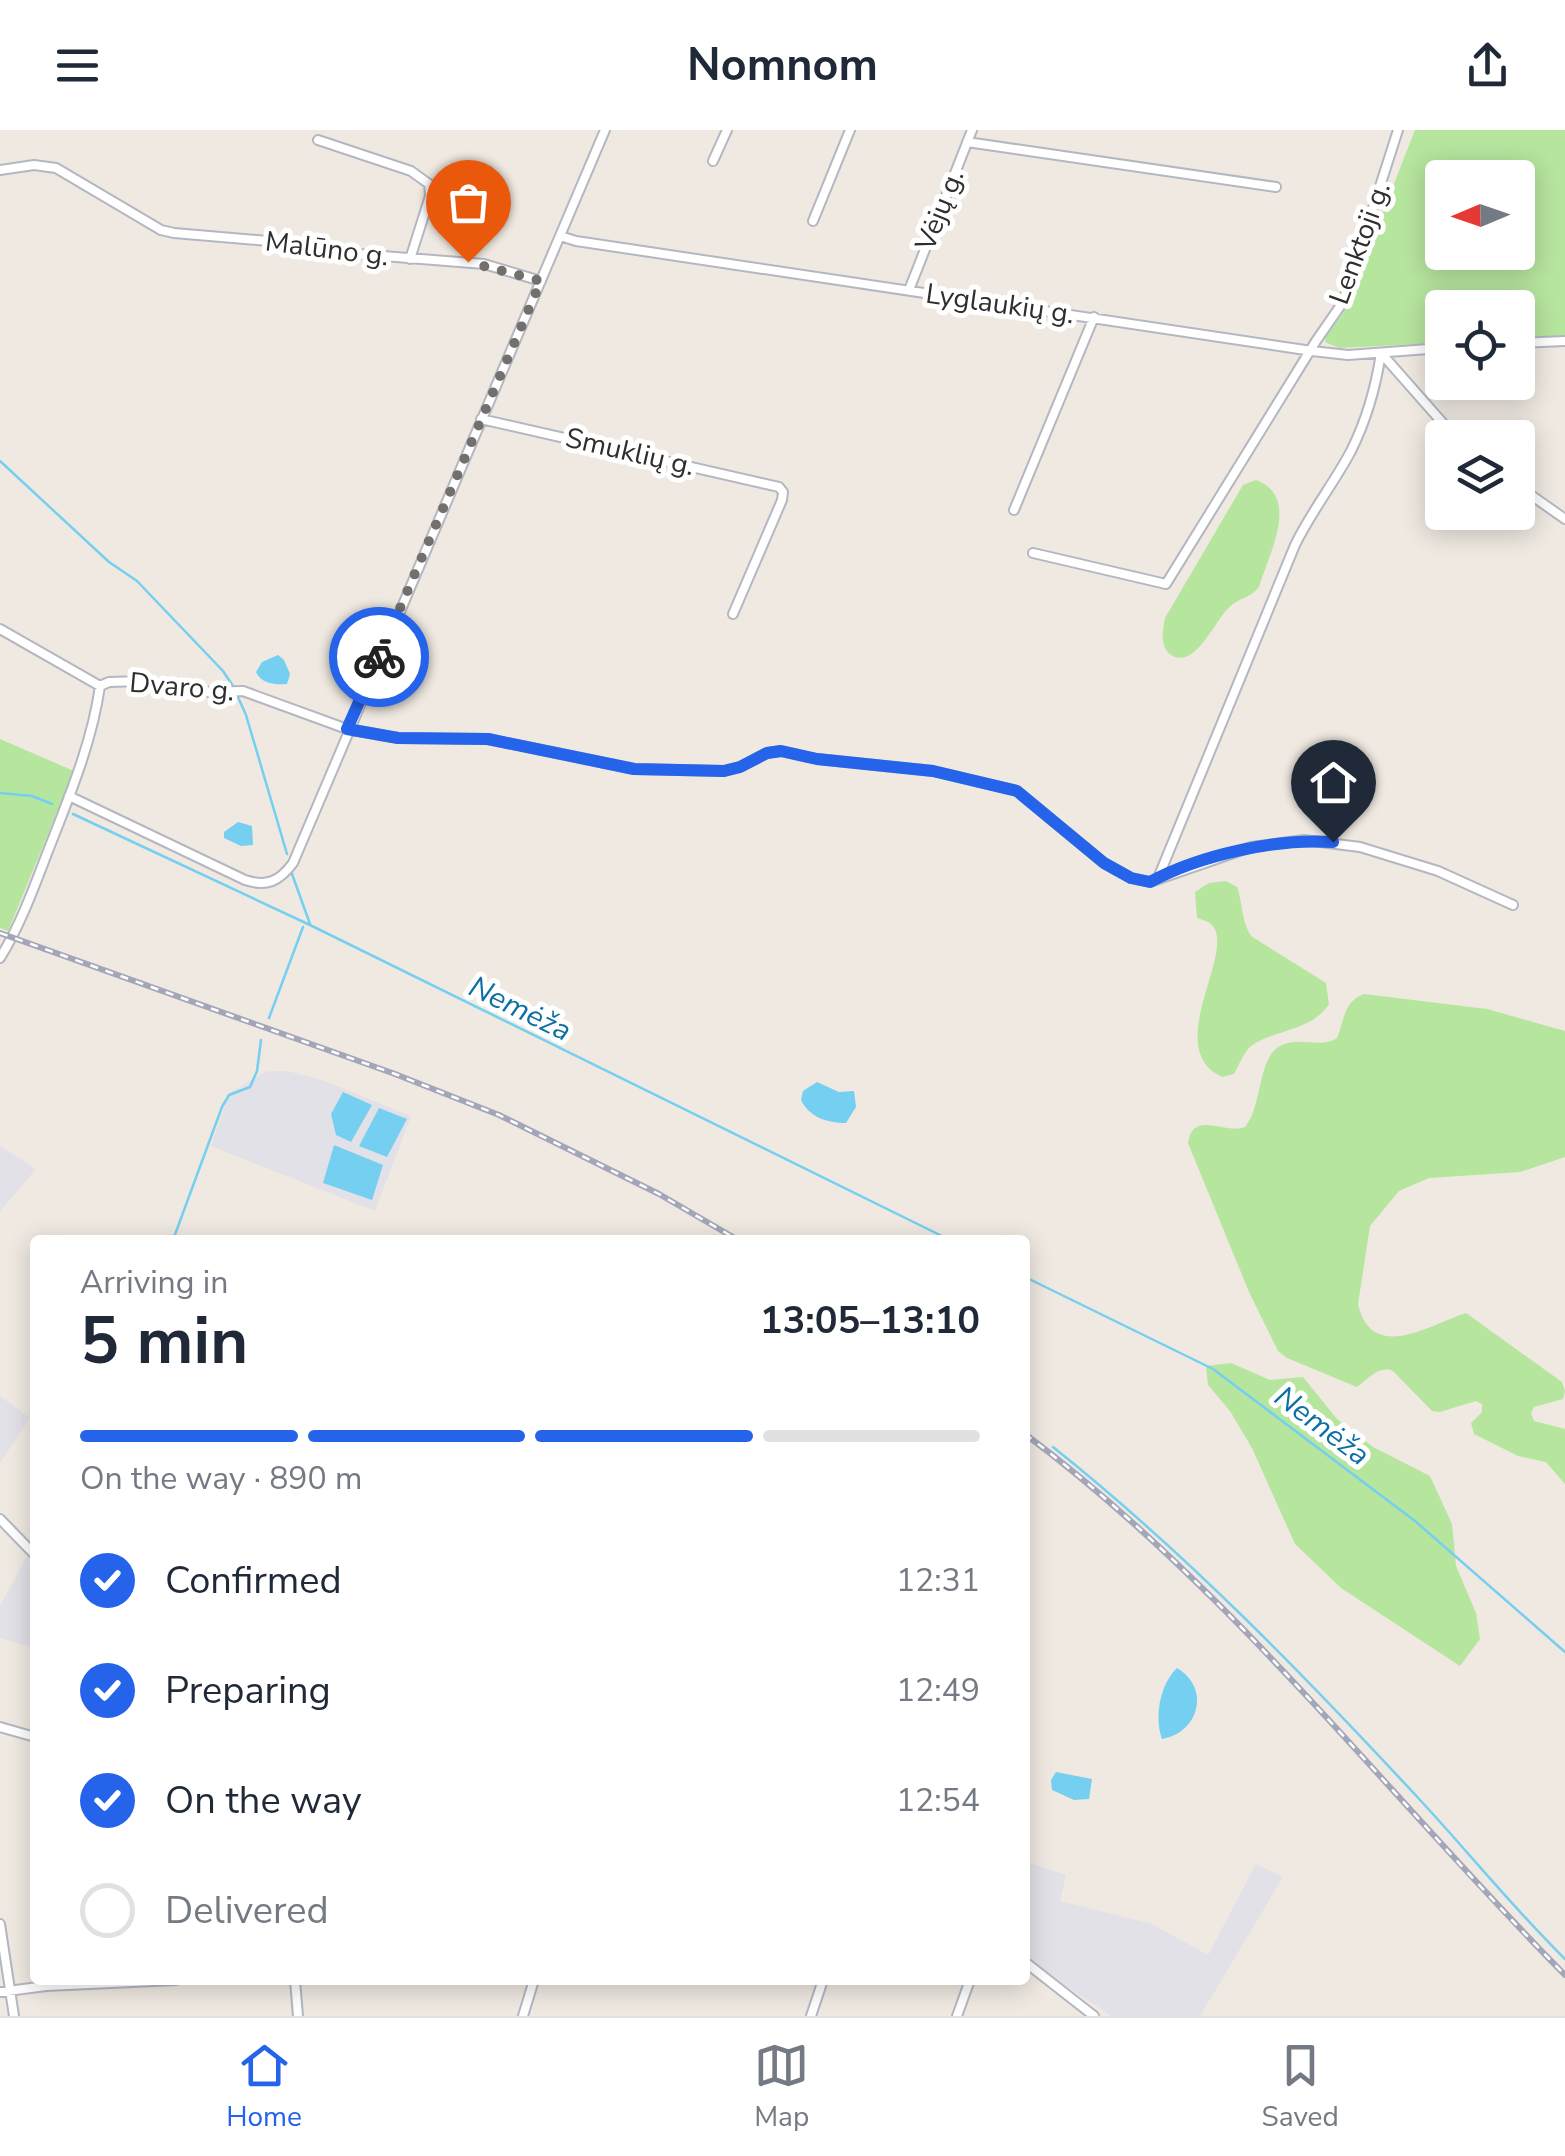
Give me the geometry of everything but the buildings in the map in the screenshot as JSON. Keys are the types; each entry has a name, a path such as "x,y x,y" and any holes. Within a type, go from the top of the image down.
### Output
{"street":[{"path":"69,796 244,880 267,884 286,874 605,130"},
{"path":"713,161 726,130"},
{"path":"813,221 850,130"},
{"name":"Vėjų g.","path":"909,290 972,130"},
{"name":"Lenktoji g.","path":"1033,553 1166,584 1344,302 1398,130"},
{"path":"318,140 410,171 429,184 430,196 410,259"},
{"path":"968,142 1276,187"},
{"name":"Malūno g.","path":"0,170 34,165 56,168 161,230 174,233 268,240 332,252 484,264 541,281"},
{"name":"Lyglaukių g.","path":"560,236 1312,351 1381,354 1425,350"},
{"path":"1014,510 1094,318"},
{"path":"1535,342 1565,341"},
{"path":"1381,354 1440,420"},
{"path":"1158,878 1295,545 1314,506 1350,451 1377,379 1381,354"},
{"name":"Smuklių g.","path":"481,419 779,487 782,500 733,614"},
{"path":"1535,498 1565,519"},
{"name":"Dvaro g.","path":"0,629 100,686 109,682 142,682 200,692 251,692 347,729 398,738 488,739 634,769 724,771 781,751 817,759 933,771 1017,791 1104,863 1140,881 1158,878"},
{"path":"0,958 69,796 96,716 100,686"},
{"path":"1158,878 1252,847 1304,840 1360,847 1469,883 1513,905"},
{"path":"0,1519 30,1550"},
{"path":"0,1727 30,1736"},
{"path":"0,1740 13,1731"},
{"path":"0,1924 4,1991 14,2016"},
{"path":"1030,1966 1094,2016"},
{"path":"4,1991 98,1985"},
{"path":"295,1985 298,2016"},
{"path":"524,2016 533,1985"},
{"path":"811,2016 821,1985"},
{"path":"957,2016 968,1985"}],"shaded area":[{"path":"267,1071 287,1071 322,1080 411,1116 375,1211 211,1146 229,1093"},
{"path":"0,1146 36,1169 0,1211"},
{"path":"0,1396 30,1418 0,1463"},
{"path":"27,1556 30,1647 0,1638 0,1606"},
{"path":"1030,1863 1066,1875 1060,1901 1152,1924 1208,1955 1256,1864 1283,1877 1200,2016 1111,2016 1030,1961"}],"green space":[{"path":"1415,130 1565,130 1565,337 1535,338 1535,290 1425,290 1425,344 1339,348 1325,342 1344,312"},
{"path":"1256,480 1277,499 1279,512 1274,543 1259,587 1227,610 1198,649 1180,658 1171,655 1163,643 1165,618 1243,485"},
{"path":"0,739 74,771 8,931 0,928"},
{"path":"1226,881 1237,887 1251,936 1326,983 1329,1004 1313,1020 1251,1046 1234,1074 1222,1077 1205,1063 1198,1045 1217,937 1211,924 1197,918 1195,892 1209,883"},
{"path":"1364,994 1487,1009 1565,1031 1565,1157 1520,1172 1429,1178 1399,1191 1370,1226 1358,1304 1365,1322 1376,1333 1390,1336 1421,1331 1466,1313 1562,1382 1563,1399 1534,1407 1531,1413 1534,1421 1565,1429 1565,1484 1546,1462 1518,1456 1474,1434 1471,1423 1482,1412 1482,1404 1476,1401 1432,1411 1393,1371 1378,1371 1357,1387 1287,1358 1278,1351 1249,1292 1188,1143 1191,1133 1203,1125 1245,1127 1266,1063 1277,1048 1337,1038 1348,1006"},
{"path":"1231,1363 1270,1380 1303,1377 1337,1419 1373,1447 1430,1476 1452,1524 1456,1566 1476,1613 1480,1639 1460,1666 1341,1588 1295,1544 1252,1448 1230,1411 1208,1385 1206,1366"}],"water":[{"path":"278,655 290,674 287,684 265,681 256,672 262,662"},
{"path":"238,822 252,826 253,845 241,846 224,838 224,832"},
{"path":"817,1082 839,1092 854,1091 856,1107 846,1123 819,1118 804,1106 803,1091"},
{"path":"343,1092 372,1105 351,1142 336,1135 331,1114"},
{"path":"379,1108 407,1119 387,1157 359,1146"},
{"path":"334,1145 383,1165 372,1200 323,1183"},
{"path":"1177,1668 1194,1687 1196,1709 1185,1728 1162,1739 1160,1701"},
{"path":"1056,1772 1092,1779 1089,1799 1074,1800 1052,1790 1051,1780"}],"waterway":[{"path":"0,461 109,562 137,581 233,686"},
{"path":"237,695 287,854"},
{"name":"Nemėža","path":"0,793 32,796 52,804"},
{"name":"Nemėža","path":"73,814 310,925 940,1235"},
{"path":"292,874 310,924"},
{"path":"269,1018 303,927"},
{"path":"175,1235 222,1107 229,1095 250,1087 257,1071 261,1040"},
{"name":"Nemėža","path":"1030,1279 1213,1369 1415,1521 1565,1652"},
{"path":"1053,1447 1198,1573 1289,1662 1565,1959"}],"railway":[{"path":"0,933 499,1115 659,1194 729,1235"},
{"path":"1030,1438 1100,1494 1239,1625 1565,1975"}],"way so far":[{"path":"379,657 541,281 468,262"}],"route":[{"path":"379,657 347,729 398,738 471,736 634,769 724,771 781,751 980,780 1017,791 1104,863 1140,881 1150,882 1252,847 1304,840 1333,842"}]}
